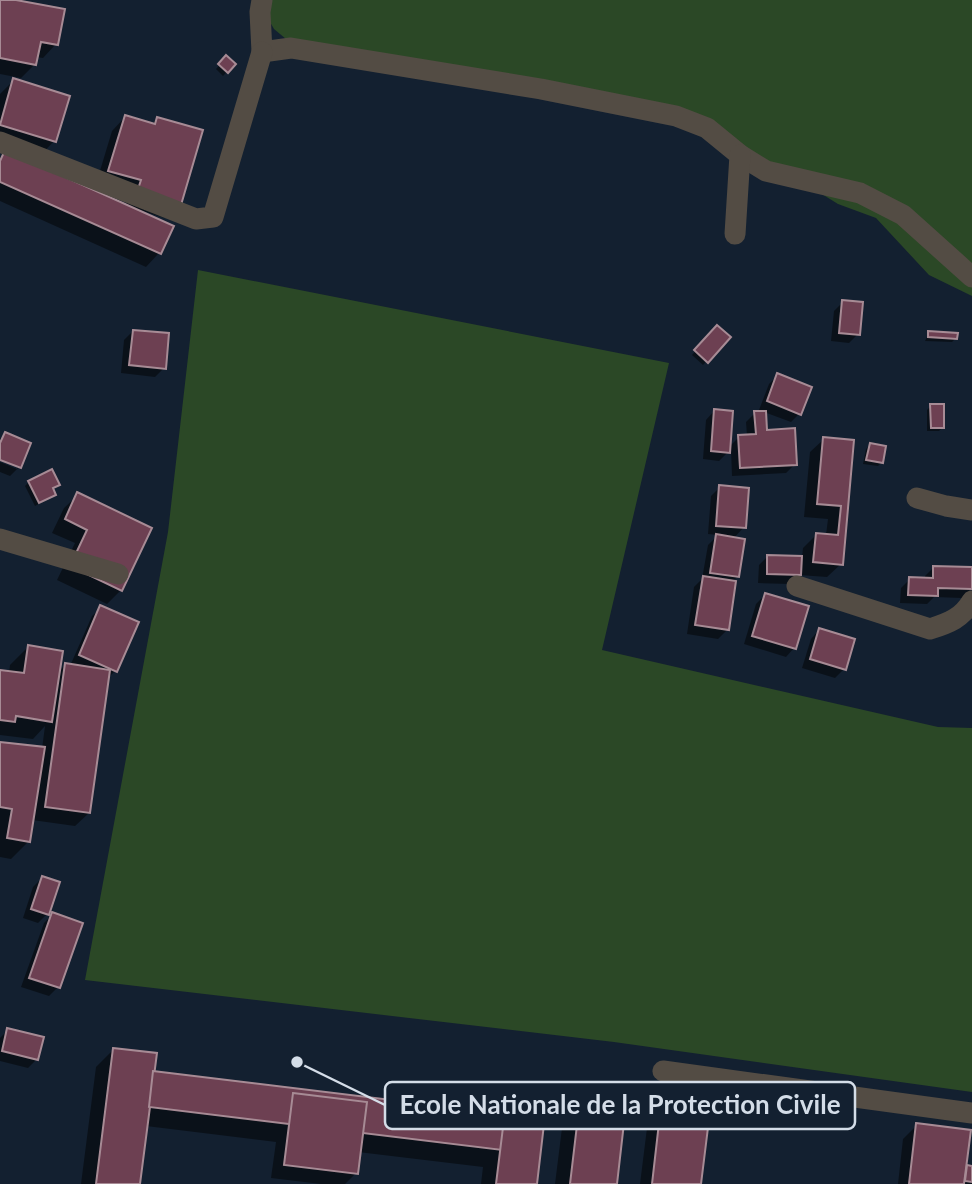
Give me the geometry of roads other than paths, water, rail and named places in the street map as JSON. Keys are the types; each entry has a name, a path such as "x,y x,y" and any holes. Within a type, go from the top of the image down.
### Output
{"street":[{"path":"0,142 196,219 213,217 262,52 262,0"},
{"path":"262,52 291,48 541,89 676,116 707,128 740,155 766,171 860,193 903,215 972,278"},
{"path":"734,234 740,155"},
{"path":"917,498 972,510"},
{"path":"0,539 118,574"},
{"path":"797,586 930,629 947,624 964,614 972,601"},
{"path":"663,1071 972,1113"}],"place":[{"name":"Ecole Nationale de la Protection Civile","path":"297,1062"}]}
